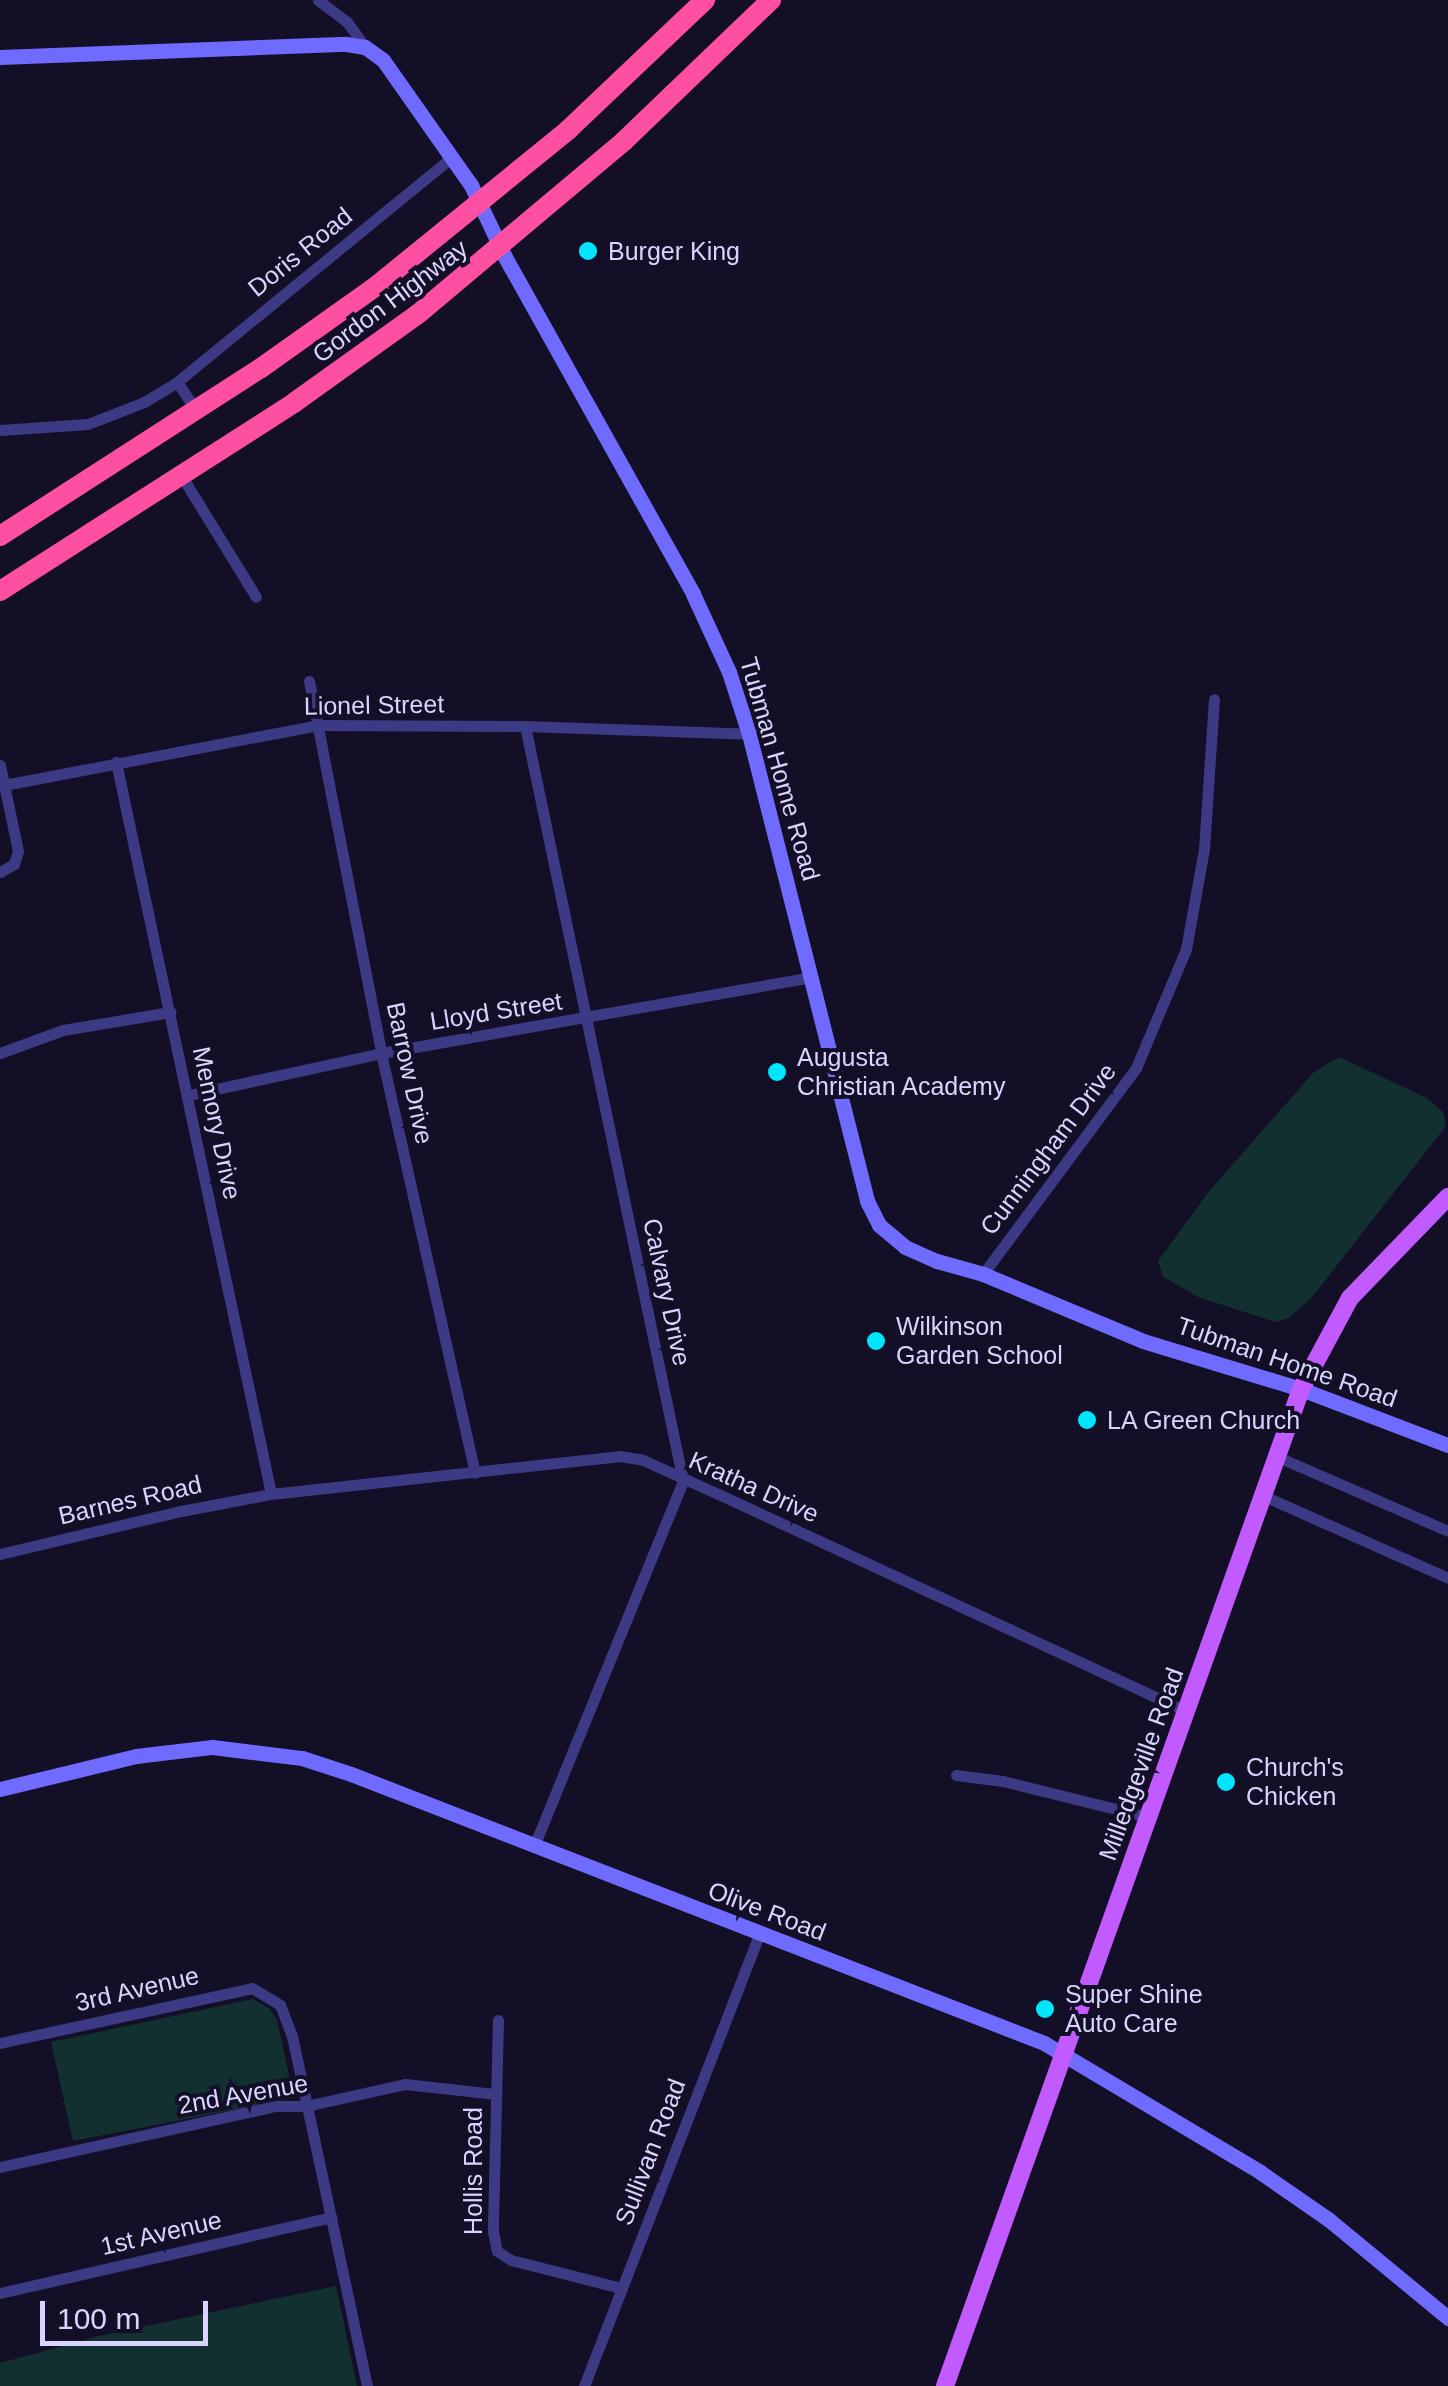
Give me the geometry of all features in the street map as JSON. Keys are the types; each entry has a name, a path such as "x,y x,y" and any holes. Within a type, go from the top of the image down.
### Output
{"highway":[{"name":"Gordon Highway","path":"0,536 327,323 480,204 602,100 705,0"},
{"name":"Gordon Highway","path":"0,591 360,357 501,248 668,102 771,0"}],"main road":[{"name":"Milledgeville Road","path":"944,2386 1300,1389 1350,1298 1448,1197"}],"street":[{"path":"318,0 346,22 366,46"},
{"path":"0,57 366,46"},
{"name":"Tubman Home Road","path":"366,46 394,72 480,204 693,594 729,672 750,734 867,1200 879,1225 905,1247 983,1274 1143,1340 1300,1389 1448,1445"},
{"name":"Doris Road","path":"0,430 88,424 144,402 177,382 452,157"},
{"path":"177,382 196,410"},
{"path":"182,475 256,597"},
{"name":"Barrow Drive","path":"309,681 381,1053 475,1473"},
{"name":"Cunningham Drive","path":"983,1274 1136,1068 1186,948 1204,849 1214,699"},
{"name":"Lionel Street","path":"4,786 318,725 525,726 750,734"},
{"name":"Calvary Drive","path":"525,726 683,1481"},
{"name":"Memory Drive","path":"116,762 271,1494"},
{"path":"0,765 18,856 10,868 0,872"},
{"name":"Lloyd Street","path":"188,1095 381,1053 811,977"},
{"path":"0,1053 63,1030 171,1012"},
{"name":"Kratha Drive","path":"271,1494 618,1456 643,1460 988,1616 1187,1712"},
{"path":"1278,1457 1448,1531"},
{"path":"534,1846 683,1481"},
{"name":"Barnes Road","path":"0,1554 181,1510 271,1494"},
{"path":"1264,1496 1448,1578"},
{"name":"Olive Road","path":"0,1789 136,1756 233,1748 324,1765 1044,2043 1260,2172 1328,2219 1448,2318"},
{"path":"956,1775 1003,1781 1148,1816"},
{"name":"Sullivan Road","path":"584,2386 759,1934"},
{"name":"3rd Avenue","path":"0,2044 252,1988 280,2006 306,2106"},
{"name":"Hollis Road","path":"498,2020 493,2232 497,2251 510,2260 621,2288"},
{"name":"2nd Avenue","path":"0,2167 276,2106 306,2106 404,2084 496,2094"},
{"path":"306,2106 367,2386"},
{"name":"1st Avenue","path":"0,2293 331,2218"}],"green space":[{"path":"1339,1057 1427,1098 1443,1112 1446,1126 1313,1296 1289,1318 1275,1322 1198,1297 1163,1277 1158,1261 1210,1190 1314,1072"},
{"path":"253,1999 269,2008 277,2020 294,2098 73,2141 51,2042"},
{"path":"336,2286 357,2386 0,2386 0,2363 103,2335"}],"place":[{"name":"Burger King","path":"588,251"},
{"name":"Augusta Christian Academy","path":"777,1072"},
{"name":"Wilkinson Garden School","path":"876,1341"},
{"name":"LA Green Church","path":"1087,1420"},
{"name":"Church's Chicken","path":"1226,1782"},
{"name":"Super Shine Auto Care","path":"1045,2009"}]}
